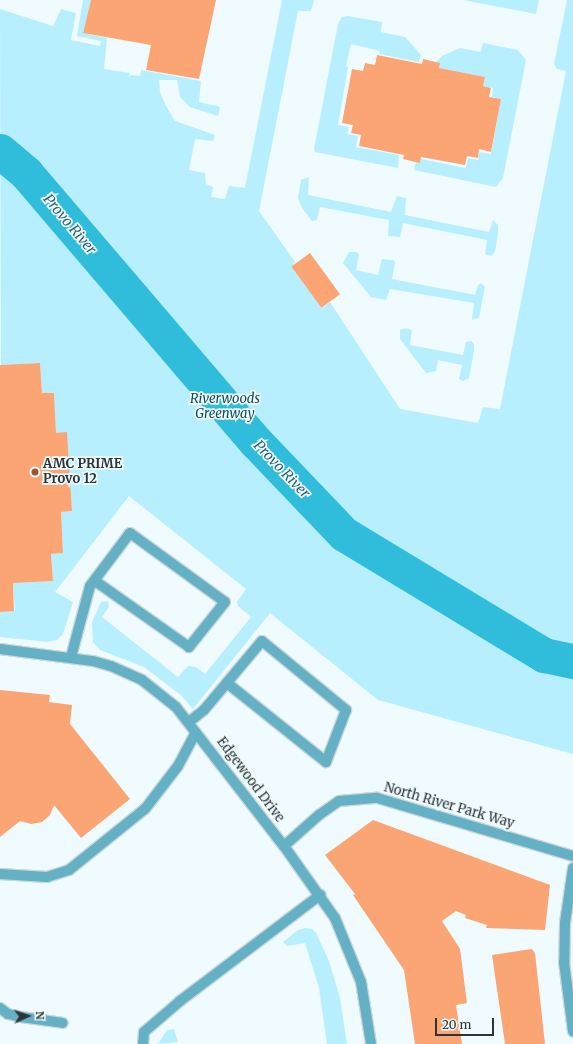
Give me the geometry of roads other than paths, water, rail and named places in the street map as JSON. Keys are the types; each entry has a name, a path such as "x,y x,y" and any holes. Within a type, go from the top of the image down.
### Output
{"street":[{"path":"71,657 90,586 130,532 225,602 189,647 94,581"},
{"path":"189,722 204,710 262,641 346,710 326,762 227,683"},
{"name":"Edgewood Drive","path":"0,648 71,657 112,666 142,680 176,707 284,846 335,918 354,961 361,982 371,1044"},
{"path":"0,874 47,877 69,870 145,809 178,766 196,732"},
{"name":"North River Park Way","path":"284,846 319,815 339,801 377,798 573,856"},
{"path":"573,868 565,923 573,1031"},
{"path":"143,1044 144,1032 180,1001 320,895"},
{"path":"0,1008 8,1014 63,1024"}],"waterway":[{"name":"Provo River","path":"0,151 26,173 255,441 344,534 544,655 573,661"}],"place":[{"name":"AMC PRIME Provo 12","path":"35,472"}],"park label":[{"name":"Riverwoods Greenway","path":"225,408"}]}
